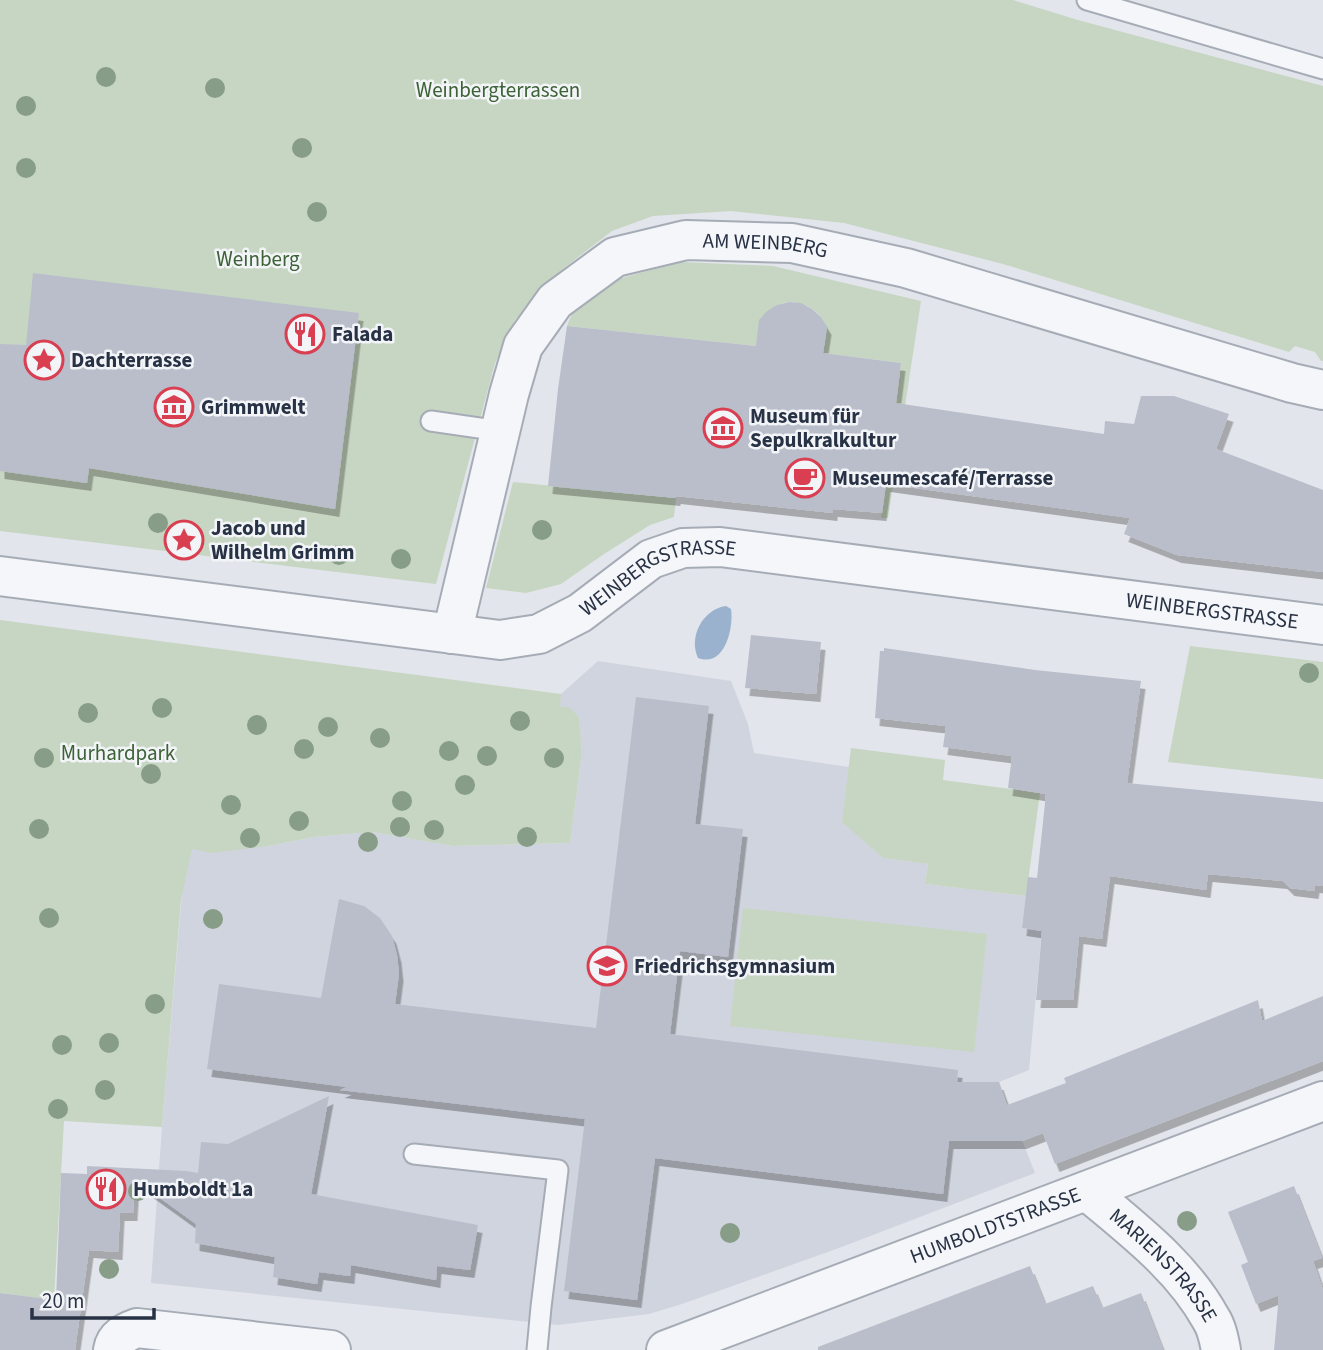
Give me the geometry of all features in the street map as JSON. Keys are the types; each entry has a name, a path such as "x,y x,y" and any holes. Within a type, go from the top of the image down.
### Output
{"street":[{"name":"AM WEINBERG","path":"452,634 523,346 555,302 615,257 686,240 792,243 906,268 1323,390"},
{"name":"WEINBERGSTRASSE","path":"0,576 500,640 539,634 580,612 651,559 683,548 720,547 1323,625"},
{"name":"HUMBOLDTSTRASSE","path":"666,1350 1323,1101"},
{"name":"MARIENSTRASSE","path":"1087,1191 1139,1234 1183,1277 1212,1319 1221,1350"},
{"path":"113,1350 125,1332 137,1328 331,1350"}],"lane":[{"path":"1087,0 1323,69"},
{"path":"431,421 500,431"},
{"path":"414,1154 558,1170 537,1350"}],"shaded area":[{"name":"Friedrichsgymnasium","path":"598,661 731,681 748,724 754,753 849,767 843,822 883,858 928,864 925,884 1026,896 1022,928 1042,931 1029,1070 999,1082 1035,1173 839,1248 649,1314 558,1325 151,1283 186,848 268,846 314,837 372,832 453,846 570,843 582,752 579,717 559,707 561,694"}],"green space":[{"name":"Weinberg","path":"0,0 1013,0 1323,86 1323,361 1315,352 1295,346 1289,352 1003,264 844,223 731,211 653,216 612,231 564,268 515,320 495,363 436,584 0,531"},
{"path":"680,262 773,266 921,301 888,518 881,518 901,363 823,353 825,325 820,315 811,308 788,302 767,311 756,346 567,326 573,311 618,279"},
{"path":"513,482 676,498 674,517 650,525 561,584 526,593 486,588"},
{"name":"Murhardpark","path":"0,620 561,694 560,707 569,707 579,717 582,752 570,843 453,846 372,832 314,837 212,853 192,849 181,900 162,1127 64,1121 54,1300 0,1293"},
{"path":"1190,646 1323,662 1323,779 1168,762"},
{"path":"851,748 945,760 943,780 1040,793 1026,896 925,884 928,864 883,858 842,822"},
{"path":"743,908 987,934 974,1052 730,1026"}],"water":[{"path":"726,606 731,609 732,617 725,645 715,657 707,660 698,658 695,641 700,625 711,612"}],"building":[{"name":"Grimmwelt","path":"33,273 359,313 335,509 89,468 87,483 0,471 0,344 26,345"},
{"path":"801,303 821,317 827,327 823,353 901,363 896,403 1104,434 1105,421 1134,424 1141,396 1174,396 1229,414 1216,449 1323,490 1323,572 1177,555 1124,534 1130,518 886,484 882,513 833,509 833,513 676,496 548,486 567,326 756,346 759,320 777,305"},
{"path":"751,635 821,642 816,694 745,688"},
{"path":"884,648 1035,670 1141,681 1127,783 1323,802 1323,886 1315,885 1314,891 1290,888 1283,881 1208,874 1206,890 1110,876 1102,939 1079,936 1073,1000 1036,1000 1042,931 1022,928 1028,877 1037,878 1046,794 1008,788 1012,756 943,747 946,726 875,718 880,651 884,651"},
{"path":"636,697 709,706 695,824 743,829 728,957 680,951 670,1034 958,1070 957,1082 999,1082 1007,1105 1066,1083 1064,1078 1258,1000 1262,1021 1323,996 1323,1061 1055,1164 1043,1133 1022,1141 949,1141 943,1194 655,1158 637,1300 564,1291 585,1119 340,1090 347,1087 207,1069 219,984 321,998 339,899 364,906 380,918 392,936 399,974 395,1004 596,1028"},
{"path":"329,1096 311,1194 478,1225 470,1270 437,1266 436,1280 351,1265 350,1276 319,1272 317,1284 273,1277 275,1257 195,1243 196,1224 135,1180 133,1213 120,1213 118,1252 89,1250 75,1350 0,1350 0,1293 56,1300 61,1173 87,1174 87,1166 198,1173 201,1142 228,1144"},
{"path":"1294,1186 1322,1258 1313,1261 1323,1290 1323,1350 1274,1350 1279,1295 1256,1304 1241,1265 1248,1262 1228,1212"},
{"path":"1030,1266 1045,1304 1093,1286 1102,1308 1141,1293 1163,1350 818,1350 818,1347"}],"place":[{"name":"Falada","path":"305,334"},
{"name":"Dachterrasse","path":"44,360"},
{"name":"Grimmwelt","path":"174,407"},
{"name":"Museum für Sepulkralkultur","path":"723,428"},
{"name":"Museumescafé/Terrasse","path":"805,478"},
{"name":"Jacob und Wilhelm Grimm","path":"184,540"},
{"name":"Friedrichsgymnasium","path":"607,966"},
{"name":"Humboldt 1a","path":"106,1189"}],"park label":[{"name":"Weinbergterrassen","path":"498,90"}]}
